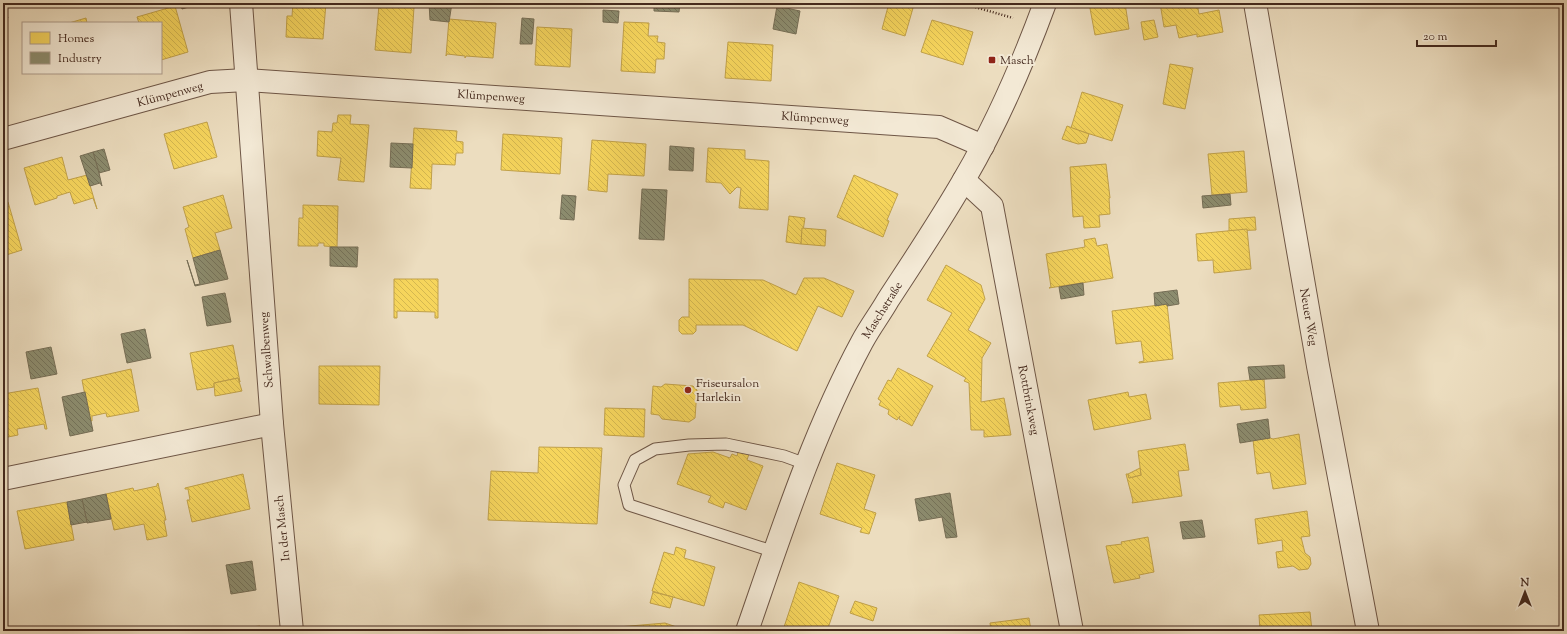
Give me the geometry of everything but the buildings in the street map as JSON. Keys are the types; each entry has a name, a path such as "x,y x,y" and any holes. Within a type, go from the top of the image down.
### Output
{"street":[{"name":"Schwalbenweg","path":"241,3 272,424"},
{"name":"Maschstraße","path":"747,631 806,464 828,410 864,339 964,180 983,146 1011,87 1044,3"},
{"name":"Neuer Weg","path":"1255,3 1318,366 1368,631"},
{"name":"Klümpenweg","path":"3,139 210,82 246,80 939,126 983,146"},
{"name":"Rottbrinkweg","path":"964,180 992,206 1072,631"},
{"path":"3,479 272,424"},
{"name":"In der Masch","path":"272,424 292,631"}],"lane":[{"path":"774,552 629,505 624,485 635,460 655,449 689,445 726,444 784,456 806,464"}],"path":[{"path":"961,3 1036,25"}],"place":[{"name":"Masch","path":"992,60"},
{"name":"Friseursalon Harlekin","path":"688,390"}]}
